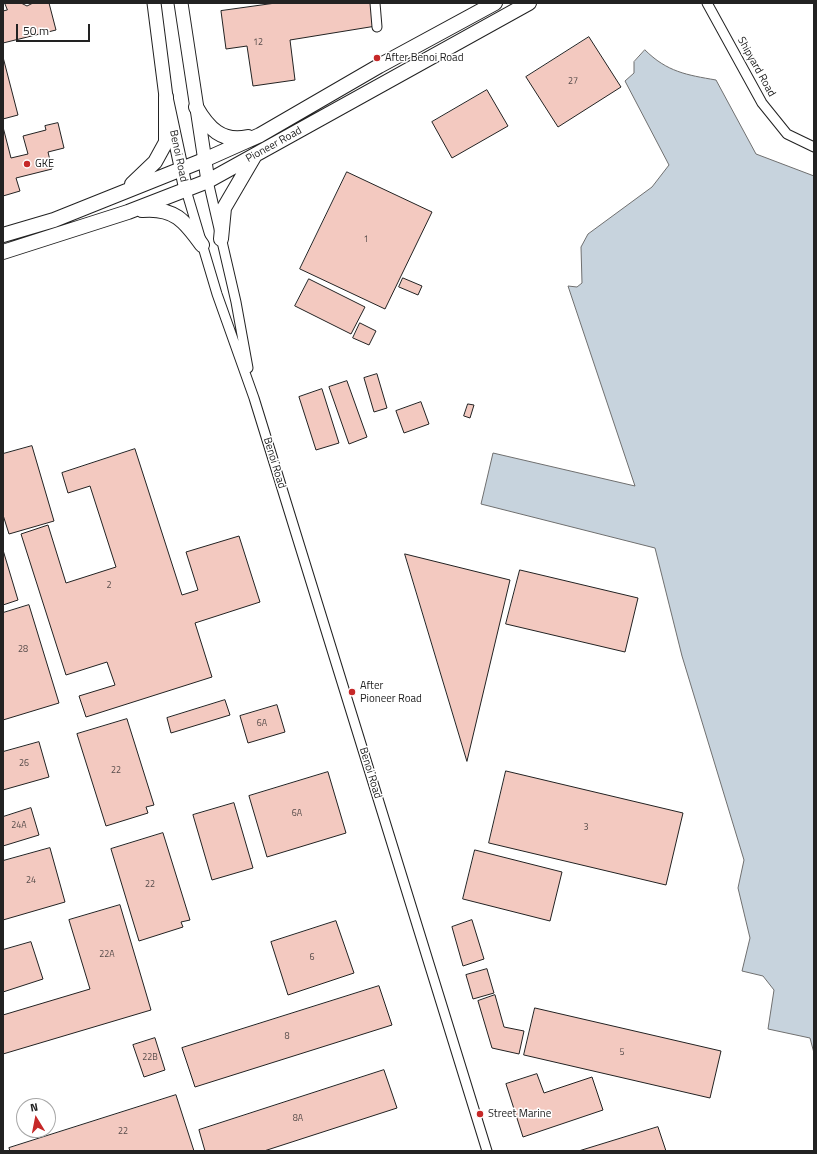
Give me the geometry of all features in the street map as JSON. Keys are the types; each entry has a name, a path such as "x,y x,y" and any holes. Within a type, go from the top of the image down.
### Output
{"main road":[{"name":"Benoi Road","path":"154,3 166,97 180,169 186,190"},
{"name":"Benoi Road","path":"180,3 208,180"},
{"name":"Pioneer Road","path":"3,235 54,220 204,160 260,135 379,66 495,3"},
{"name":"Pioneer Road","path":"3,252 128,212 208,180 529,3"},
{"path":"122,192 146,172 162,152 166,142 166,97"},
{"path":"196,107 204,121 218,135 240,139 260,135"},
{"path":"220,239 224,208 255,155"},
{"path":"128,212 159,210 174,214 186,222 202,244"}],"street":[{"path":"375,3 377,27"},
{"name":"Shipyard Road","path":"707,3 762,103 787,134 814,147"},
{"name":"Benoi Road","path":"208,180 220,239 236,302 253,395"},
{"name":"Benoi Road","path":"186,190 217,294 253,395 487,1151"}],"shaded area":[{"path":"645,50 669,68 687,74 716,80 756,154 814,176 814,1053 810,1038 768,1029 774,990 763,976 742,971 750,938 738,888 744,860 682,656 655,548 481,504 493,453 635,486 568,286 577,287 582,283 581,247 588,234 652,187 669,165 625,81 634,73 634,62"}],"building":[{"path":"5,3 21,3 27,6 33,3 49,3 56,30 3,43 3,11 7,10"},
{"path":"276,3 372,3 376,26 290,40 295,80 253,86 247,46 226,49 221,11"},
{"path":"589,37 621,87 558,127 526,77"},
{"path":"3,57 18,115 3,119"},
{"path":"487,90 508,126 452,158 432,122"},
{"name":"GKE","path":"58,123 64,148 48,152 52,169 16,178 20,191 3,196 3,127 11,158 28,154 23,136 46,130 45,126"},
{"path":"347,172 432,212 385,309 300,269"},
{"path":"403,278 422,286 418,295 399,287"},
{"path":"309,279 365,307 351,334 295,306"},
{"path":"360,323 376,331 369,345 353,338"},
{"path":"377,374 387,408 374,412 364,378"},
{"path":"347,381 367,437 349,444 329,387"},
{"path":"322,389 339,443 316,450 299,397"},
{"path":"421,402 429,424 404,433 396,411"},
{"path":"468,404 474,405 470,418 464,416"},
{"path":"32,446 54,521 9,534 3,515 3,454"},
{"path":"135,449 182,595 198,590 186,552 239,536 260,602 195,623 212,677 86,717 79,696 115,685 107,662 66,675 21,534 48,525 66,583 116,567 90,486 68,493 62,473"},
{"path":"3,550 18,600 3,605"},
{"path":"405,554 510,580 467,761"},
{"path":"520,570 638,598 625,652 506,624"},
{"path":"29,605 59,703 3,720 3,613"},
{"path":"225,700 230,715 171,733 167,718"},
{"path":"277,705 285,732 248,743 240,716"},
{"path":"127,719 154,805 146,807 148,813 106,826 77,734"},
{"path":"39,742 49,777 3,790 3,752"},
{"path":"506,771 683,813 666,885 489,843"},
{"path":"328,772 346,833 267,857 249,796"},
{"path":"234,803 253,868 212,880 193,815"},
{"path":"31,808 39,835 3,846 3,817"},
{"path":"163,833 190,920 181,922 183,927 139,941 111,849"},
{"path":"50,848 65,902 3,920 3,861"},
{"path":"475,850 562,872 550,921 463,899"},
{"path":"120,905 151,1010 3,1054 3,1015 90,989 69,920"},
{"path":"472,920 484,959 463,966 452,927"},
{"path":"336,921 354,973 288,995 271,942"},
{"path":"31,942 43,979 3,992 3,950"},
{"path":"487,969 494,993 473,999 466,975"},
{"path":"379,986 392,1025 195,1087 182,1048"},
{"path":"495,995 504,1027 524,1031 519,1054 492,1048 478,1001"},
{"path":"535,1008 721,1051 710,1098 524,1055"},
{"path":"155,1038 165,1070 144,1077 133,1045"},
{"path":"384,1070 397,1108 264,1151 205,1151 199,1130"},
{"path":"537,1074 544,1093 592,1077 603,1110 523,1137 506,1084"},
{"path":"176,1095 194,1151 10,1151 9,1148 41,1138 56,1138 56,1133"},
{"path":"658,1127 666,1151 579,1151"}],"place":[{"name":"After Benoi Road","path":"377,58"},
{"name":"GKE","path":"27,164"},
{"name":"After Pioneer Road","path":"352,692"},
{"name":"Street Marine","path":"480,1114"}]}
